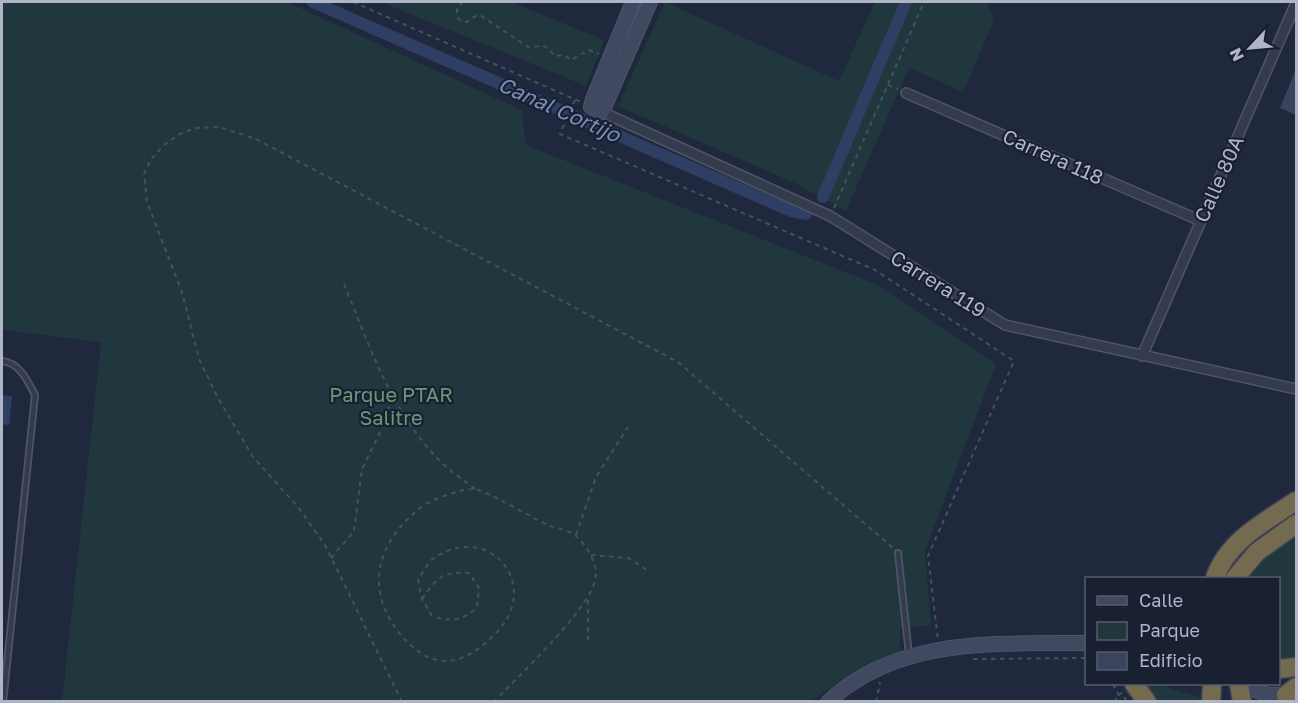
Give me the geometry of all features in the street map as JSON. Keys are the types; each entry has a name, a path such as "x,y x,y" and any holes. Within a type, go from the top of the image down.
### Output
{"highway":[{"path":"1216,577 1223,562 1239,542 1296,501"},
{"path":"1237,577 1257,552 1296,524"},
{"path":"1280,669 1296,667"},
{"path":"1135,685 1147,702"},
{"path":"1211,702 1212,685"},
{"path":"1238,685 1242,702"}],"main road":[{"path":"633,2 591,107 602,112 650,2"},
{"path":"828,702 874,670 909,656 939,648 1085,643"},
{"path":"1241,685 1269,695 1293,692"}],"street":[{"name":"Calle 80A","path":"1142,356 1296,3"},
{"name":"Carrera 118","path":"906,93 1201,221"},
{"name":"Carrera 119","path":"602,112 831,216 1005,325 1296,389"}],"lane":[{"path":"2,361 9,362 23,374 35,395 3,702"},
{"path":"898,553 909,656"}],"path":[{"path":"353,2 575,100 560,134 876,270 1014,361 928,556 939,648"},
{"path":"463,2 456,8 457,17 462,22 468,22 480,15 517,37 528,47 544,45 550,48 554,56 564,55 571,60 592,50 609,59"},
{"path":"831,216 924,2"},
{"path":"402,702 332,558 298,507 253,457 218,398 199,359 182,292 147,202 144,174 151,159 164,145 195,128 219,128 256,140 678,362 898,553"},
{"path":"344,284 391,396 411,428 437,459 475,489 524,515 576,535 591,555 596,578 588,600 588,644"},
{"path":"332,558 354,531 362,469 386,420 391,396"},
{"path":"576,535 596,477 628,427"},
{"path":"422,599 437,579 451,572 469,573 479,588 477,608 465,618 450,621 432,616 422,599 418,579 432,559 454,548 476,546 496,554 512,577 515,602 508,620 492,638 471,652 453,661 431,660 411,647 390,619 379,597 379,573 384,550 399,526 422,506 444,496 475,489"},
{"path":"591,555 628,558 651,572"},
{"path":"494,702 588,600"},
{"path":"964,659 1085,658"},
{"path":"873,686 888,678"},
{"path":"876,702 880,681"},
{"path":"1114,685 1122,702"},
{"path":"1117,702 1115,697 1122,693 1127,702"}],"green space":[{"name":"Parque PTAR Salitre","path":"2,2 287,2 522,110 526,145 880,286 996,364 925,551 931,625 900,629 900,651 861,669 810,701 62,702 101,342 2,330"},
{"path":"381,2 511,2 604,40 586,86"},
{"path":"665,2 839,81 875,2 987,2 994,21 963,92 909,68 846,211 795,183 618,106"},
{"path":"1296,536 1296,660 1280,663 1280,577 1247,577 1263,558"},
{"path":"1143,685 1161,685 1201,698 1200,701 1154,701"}],"water":[{"path":"2,395 12,396 9,425 2,424"}],"building":[{"path":"1296,69 1296,115 1280,108"}],"waterway":[{"name":"Canal Cortijo","path":"313,2 791,211 806,214"},
{"name":"Canal Cortijo","path":"823,197 906,2"}]}
